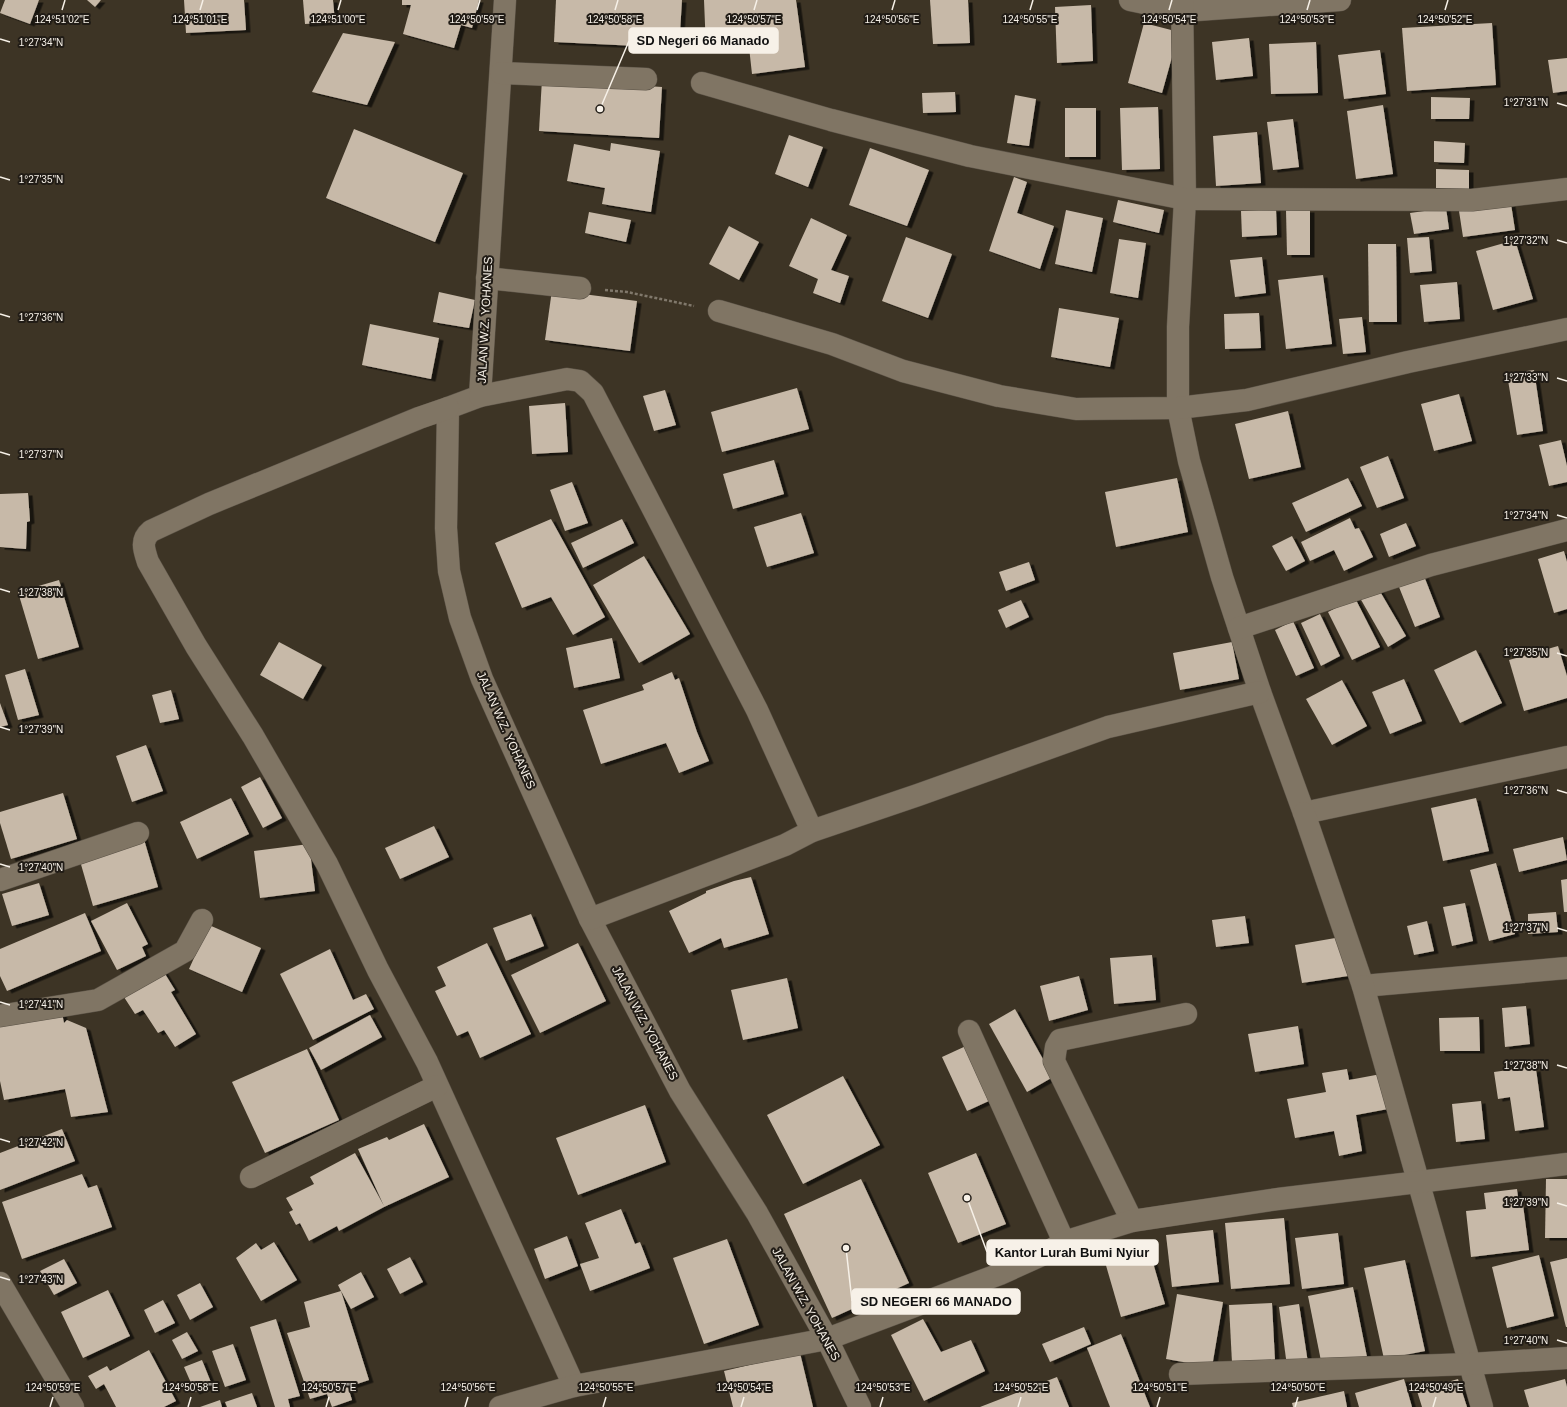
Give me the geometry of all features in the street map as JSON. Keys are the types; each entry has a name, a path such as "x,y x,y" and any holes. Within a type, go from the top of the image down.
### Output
{"street":[{"name":"JALAN W.Z. YOHANES","path":"505,0 480,396 448,408 446,528 449,571 460,618 482,679 590,919 680,1090 757,1213 827,1339 860,1407"},
{"path":"1130,0 1182,5 1340,0"},
{"path":"1182,5 1185,199 1178,327 1178,408 1191,468 1239,628 1363,986 1482,1407"},
{"path":"501,73 646,79"},
{"path":"702,83 831,120 970,156 1185,199 1472,200 1567,189"},
{"path":"487,278 580,288"},
{"path":"719,311 832,344 903,371 999,396 1076,408 1178,408 1247,400 1338,380 1408,362 1567,329"},
{"path":"480,396 567,379 580,381 593,393 757,710 812,831"},
{"path":"448,408 419,418 202,508 151,531 145,538 143,548 148,562 196,646 253,736 327,864 378,970 437,1086 574,1386"},
{"path":"1239,628 1431,564 1567,530"},
{"path":"590,919 771,851 812,831 1108,727 1260,692"},
{"path":"1304,813 1567,757"},
{"path":"0,880 138,833"},
{"path":"0,1016 98,1000 185,951 202,920"},
{"path":"1363,986 1567,968"},
{"path":"1132,1221 1054,1061 1056,1047 1060,1040 1186,1014"},
{"path":"969,1031 1064,1242"},
{"path":"252,1177 437,1086"},
{"path":"500,1407 574,1386 827,1339 1000,1274 1044,1254 1064,1242 1132,1221 1278,1199 1567,1164"},
{"path":"0,1283 73,1407"},
{"path":"1180,1374 1470,1364 1567,1358"}],"path":[{"path":"580,288 627,292 719,311"}],"building":[{"path":"5,0 39,0 30,24 0,13"},
{"path":"87,0 101,0 95,7"},
{"path":"184,0 244,0 246,30 186,33"},
{"path":"303,0 333,0 335,22 305,24"},
{"path":"402,0 479,0 472,28 461,25 454,48 403,34 411,5 402,5"},
{"path":"556,0 682,0 679,48 554,42"},
{"path":"704,0 796,0 805,67 752,74 749,47 706,49"},
{"path":"930,0 968,0 970,43 933,44"},
{"path":"1091,5 1093,61 1057,63 1055,7"},
{"path":"1144,23 1179,32 1162,93 1128,83"},
{"path":"1492,23 1496,85 1407,91 1402,28"},
{"path":"343,33 395,42 367,105 312,92"},
{"path":"1249,38 1253,76 1216,80 1212,42"},
{"path":"1316,42 1318,93 1271,94 1269,44"},
{"path":"1380,50 1386,94 1344,99 1338,55"},
{"path":"1567,58 1567,91 1553,93 1548,60"},
{"path":"542,79 662,87 659,138 539,131"},
{"path":"955,92 956,112 923,113 922,93"},
{"path":"1015,95 1036,99 1029,146 1007,143"},
{"path":"1431,97 1470,98 1469,119 1431,119"},
{"path":"1383,105 1393,174 1356,179 1347,111"},
{"path":"1158,107 1160,169 1122,170 1120,108"},
{"path":"1065,108 1096,108 1096,157 1065,157"},
{"path":"1293,119 1299,167 1273,170 1267,122"},
{"path":"354,129 463,173 435,242 326,198"},
{"path":"1257,132 1261,183 1216,186 1213,136"},
{"path":"789,135 823,147 808,187 775,174"},
{"path":"1434,141 1465,143 1464,163 1434,162"},
{"path":"611,143 660,151 651,212 602,204 605,188 567,181 574,144 610,151"},
{"path":"870,148 929,170 907,226 849,205"},
{"path":"1436,169 1469,170 1469,189 1436,188"},
{"path":"1014,177 1027,182 1017,213 1054,226 1040,269 989,251"},
{"path":"1118,200 1164,210 1159,233 1113,222"},
{"path":"1511,204 1515,230 1463,237 1459,211"},
{"path":"1446,208 1449,229 1414,234 1410,213"},
{"path":"1276,209 1277,235 1242,237 1241,211"},
{"path":"1066,210 1103,218 1092,272 1055,264"},
{"path":"1286,210 1310,210 1310,255 1287,255"},
{"path":"589,212 631,220 626,242 585,233"},
{"path":"811,218 847,235 831,270 849,276 840,303 813,293 818,279 789,266"},
{"path":"729,226 759,242 739,280 709,264"},
{"path":"906,237 952,254 928,318 882,301"},
{"path":"1429,237 1432,271 1410,273 1407,238"},
{"path":"1119,239 1146,243 1138,298 1110,293"},
{"path":"1515,240 1533,299 1493,310 1476,251"},
{"path":"1368,244 1396,244 1397,322 1369,322"},
{"path":"1262,257 1266,293 1235,297 1230,260"},
{"path":"1323,275 1332,344 1286,349 1278,280"},
{"path":"1457,282 1460,319 1424,322 1420,285"},
{"path":"552,290 637,301 630,351 545,340"},
{"path":"439,292 475,300 469,328 433,322"},
{"path":"1059,308 1119,318 1110,367 1051,357"},
{"path":"1259,313 1261,348 1225,349 1224,314"},
{"path":"1362,317 1366,352 1343,354 1339,319"},
{"path":"370,324 439,338 431,379 362,365"},
{"path":"1534,370 1543,431 1517,435 1507,374"},
{"path":"797,388 809,429 722,452 711,412"},
{"path":"665,390 676,425 654,431 643,396"},
{"path":"1459,394 1472,441 1434,451 1421,404"},
{"path":"565,403 568,452 532,454 529,406"},
{"path":"1288,411 1301,467 1249,479 1235,424"},
{"path":"1561,440 1567,466 1567,482 1549,486 1539,445"},
{"path":"1388,456 1404,498 1377,508 1360,467"},
{"path":"774,460 784,494 733,509 723,474"},
{"path":"1177,478 1188,532 1116,547 1105,492"},
{"path":"1348,478 1362,506 1306,532 1292,503"},
{"path":"572,482 588,523 565,531 550,490"},
{"path":"28,493 30,521 27,522 26,549 0,547 0,494"},
{"path":"801,513 814,553 767,567 754,527"},
{"path":"1350,518 1355,529 1359,528 1373,557 1344,571 1334,550 1310,561 1301,542"},
{"path":"551,519 605,617 573,635 551,597 522,608 495,543"},
{"path":"622,519 634,543 583,568 571,543"},
{"path":"1406,523 1416,546 1389,557 1380,534"},
{"path":"1292,536 1305,561 1286,571 1272,546"},
{"path":"1564,551 1567,562 1567,609 1554,613 1538,559"},
{"path":"644,556 690,634 639,663 593,585"},
{"path":"1029,562 1035,580 1006,591 999,572"},
{"path":"1424,576 1440,617 1415,627 1399,587"},
{"path":"59,580 79,647 38,659 18,592"},
{"path":"1378,588 1406,636 1388,647 1360,598"},
{"path":"1355,598 1380,647 1352,660 1328,612"},
{"path":"1021,600 1029,617 1006,628 998,610"},
{"path":"1320,614 1340,656 1321,666 1301,623"},
{"path":"1293,621 1314,668 1296,676 1275,630"},
{"path":"612,638 620,678 574,688 566,648"},
{"path":"279,642 322,665 303,699 260,675"},
{"path":"1232,642 1239,679 1180,690 1173,653"},
{"path":"1558,646 1567,676 1567,698 1524,711 1509,660"},
{"path":"1476,650 1502,703 1460,723 1434,670"},
{"path":"25,669 39,715 18,720 5,675"},
{"path":"672,672 675,680 679,678 697,732 709,761 679,773 666,743 601,764 583,710 644,690 642,685"},
{"path":"1404,679 1422,721 1390,734 1372,692"},
{"path":"1342,680 1367,726 1332,745 1306,699"},
{"path":"171,690 179,719 160,723 152,695"},
{"path":"0,703 8,725 0,727"},
{"path":"146,745 163,791 132,802 116,756"},
{"path":"260,777 282,818 263,828 241,787"},
{"path":"63,793 77,839 11,859 0,823 0,812"},
{"path":"231,798 249,834 197,859 180,822"},
{"path":"1476,798 1489,851 1443,861 1431,808"},
{"path":"434,826 449,857 400,879 385,848"},
{"path":"143,836 158,887 93,906 78,854"},
{"path":"1563,837 1567,860 1519,872 1513,849"},
{"path":"309,844 315,891 260,898 254,851"},
{"path":"1496,863 1515,934 1489,941 1470,870"},
{"path":"751,877 769,934 724,948 721,938 689,953 669,911 706,893 706,891 734,881"},
{"path":"1567,879 1567,912 1564,912 1561,880"},
{"path":"39,883 49,915 12,926 2,894"},
{"path":"127,903 148,944 142,947 146,956 117,970 91,921"},
{"path":"1465,903 1473,941 1452,946 1443,907"},
{"path":"1556,912 1558,932 1528,934 1528,914"},
{"path":"85,913 101,951 7,991 0,976 0,949"},
{"path":"531,914 544,946 506,961 493,928"},
{"path":"1245,916 1249,943 1216,947 1212,920"},
{"path":"1427,921 1434,951 1414,955 1407,926"},
{"path":"209,925 261,948 242,992 189,969"},
{"path":"1341,937 1348,976 1302,983 1295,945"},
{"path":"487,943 531,1034 480,1058 468,1031 457,1036 435,991 446,986 437,967"},
{"path":"578,943 606,1001 540,1033 511,975"},
{"path":"330,949 353,1000 366,994 374,1009 313,1040 280,974"},
{"path":"1152,955 1156,1000 1114,1004 1110,958"},
{"path":"162,969 175,990 171,992 196,1034 175,1047 164,1030 158,1033 143,1010 135,1014 122,994"},
{"path":"1079,976 1088,1010 1049,1021 1040,986"},
{"path":"787,978 798,1028 743,1040 731,990"},
{"path":"1526,1006 1530,1044 1505,1047 1502,1008"},
{"path":"1015,1009 1053,1077 1027,1092 989,1024"},
{"path":"62,1013 64,1023 67,1020 86,1028 108,1112 71,1117 65,1089 4,1100 0,1081 0,1024"},
{"path":"370,1015 382,1037 321,1070 309,1048"},
{"path":"1479,1017 1480,1051 1440,1051 1439,1018"},
{"path":"1298,1026 1304,1064 1255,1072 1248,1034"},
{"path":"966,1046 991,1100 967,1111 942,1057"},
{"path":"307,1049 339,1120 265,1153 232,1082"},
{"path":"1530,1067 1530,1070 1536,1069 1544,1127 1515,1131 1510,1097 1498,1099 1494,1072"},
{"path":"1347,1069 1349,1080 1381,1074 1388,1109 1356,1115 1362,1151 1339,1156 1334,1131 1295,1138 1287,1099 1326,1092 1322,1073"},
{"path":"843,1076 880,1145 803,1184 767,1115"},
{"path":"1481,1101 1485,1139 1456,1142 1452,1104"},
{"path":"645,1105 666,1162 578,1195 556,1138"},
{"path":"424,1124 449,1177 384,1207 339,1231 337,1226 309,1241 300,1223 296,1225 289,1212 293,1210 286,1198 314,1184 310,1177 355,1153 384,1206 358,1149 387,1137 389,1140"},
{"path":"62,1129 75,1161 0,1190 0,1153"},
{"path":"976,1153 1006,1224 958,1243 928,1173"},
{"path":"82,1174 88,1188 97,1185 112,1227 22,1259 2,1202"},
{"path":"861,1179 909,1283 832,1318 784,1214"},
{"path":"1546,1179 1567,1179 1567,1238 1545,1238"},
{"path":"1517,1189 1519,1205 1523,1205 1529,1250 1471,1257 1466,1211 1486,1209 1484,1193"},
{"path":"621,1209 635,1244 640,1242 650,1268 590,1291 580,1264 599,1258 585,1223"},
{"path":"1284,1218 1290,1284 1231,1289 1225,1223"},
{"path":"1213,1230 1219,1282 1172,1287 1166,1235"},
{"path":"1338,1233 1344,1284 1302,1289 1295,1238"},
{"path":"567,1236 578,1266 545,1279 534,1249"},
{"path":"727,1239 759,1325 704,1344 673,1258"},
{"path":"274,1242 297,1280 261,1301 236,1258 256,1243 261,1250"},
{"path":"1149,1249 1165,1304 1121,1317 1105,1262"},
{"path":"1539,1255 1554,1316 1507,1328 1492,1267"},
{"path":"410,1257 423,1282 400,1294 387,1269"},
{"path":"1567,1258 1567,1327 1566,1327 1550,1262"},
{"path":"64,1259 77,1283 54,1295 40,1271"},
{"path":"1405,1260 1425,1351 1384,1359 1364,1268"},
{"path":"361,1272 374,1297 351,1309 338,1285"},
{"path":"200,1283 213,1307 190,1320 177,1295"},
{"path":"1353,1287 1367,1357 1322,1366 1308,1296"},
{"path":"108,1290 130,1336 83,1358 61,1312"},
{"path":"341,1291 369,1380 348,1387 352,1400 332,1407 327,1394 310,1399 287,1333 310,1327 304,1302"},
{"path":"1177,1294 1223,1302 1212,1367 1166,1359"},
{"path":"163,1300 175,1323 155,1333 144,1310"},
{"path":"1272,1303 1275,1361 1232,1363 1229,1305"},
{"path":"1299,1304 1308,1363 1287,1366 1279,1307"},
{"path":"276,1319 300,1396 288,1399 290,1407 275,1407 250,1327"},
{"path":"923,1319 941,1352 971,1340 985,1371 924,1401 891,1335"},
{"path":"1084,1327 1091,1344 1050,1362 1042,1344"},
{"path":"187,1332 198,1351 182,1359 172,1340"},
{"path":"1121,1334 1150,1407 1110,1407 1087,1348"},
{"path":"233,1344 246,1380 225,1387 212,1351"},
{"path":"149,1350 176,1401 164,1407 116,1407 104,1384 96,1389 88,1376 107,1366 110,1371"},
{"path":"800,1353 813,1407 733,1407 724,1371"},
{"path":"202,1360 212,1385 195,1392 184,1367"},
{"path":"1057,1377 1069,1407 980,1407"},
{"path":"1404,1379 1412,1407 1359,1407 1355,1393"},
{"path":"1458,1379 1467,1407 1422,1407 1417,1391"},
{"path":"1565,1379 1567,1387 1567,1407 1529,1407 1524,1390"},
{"path":"1344,1391 1347,1407 1293,1407 1292,1403"},
{"path":"252,1393 257,1407 227,1407 225,1402"},
{"path":"220,1400 222,1407 200,1407"}],"place":[{"name":"SD Negeri 66 Manado","path":"600,109"},
{"name":"Kantor Lurah Bumi Nyiur","path":"967,1198"},
{"name":"SD NEGERI 66 MANADO","path":"846,1248"}]}
